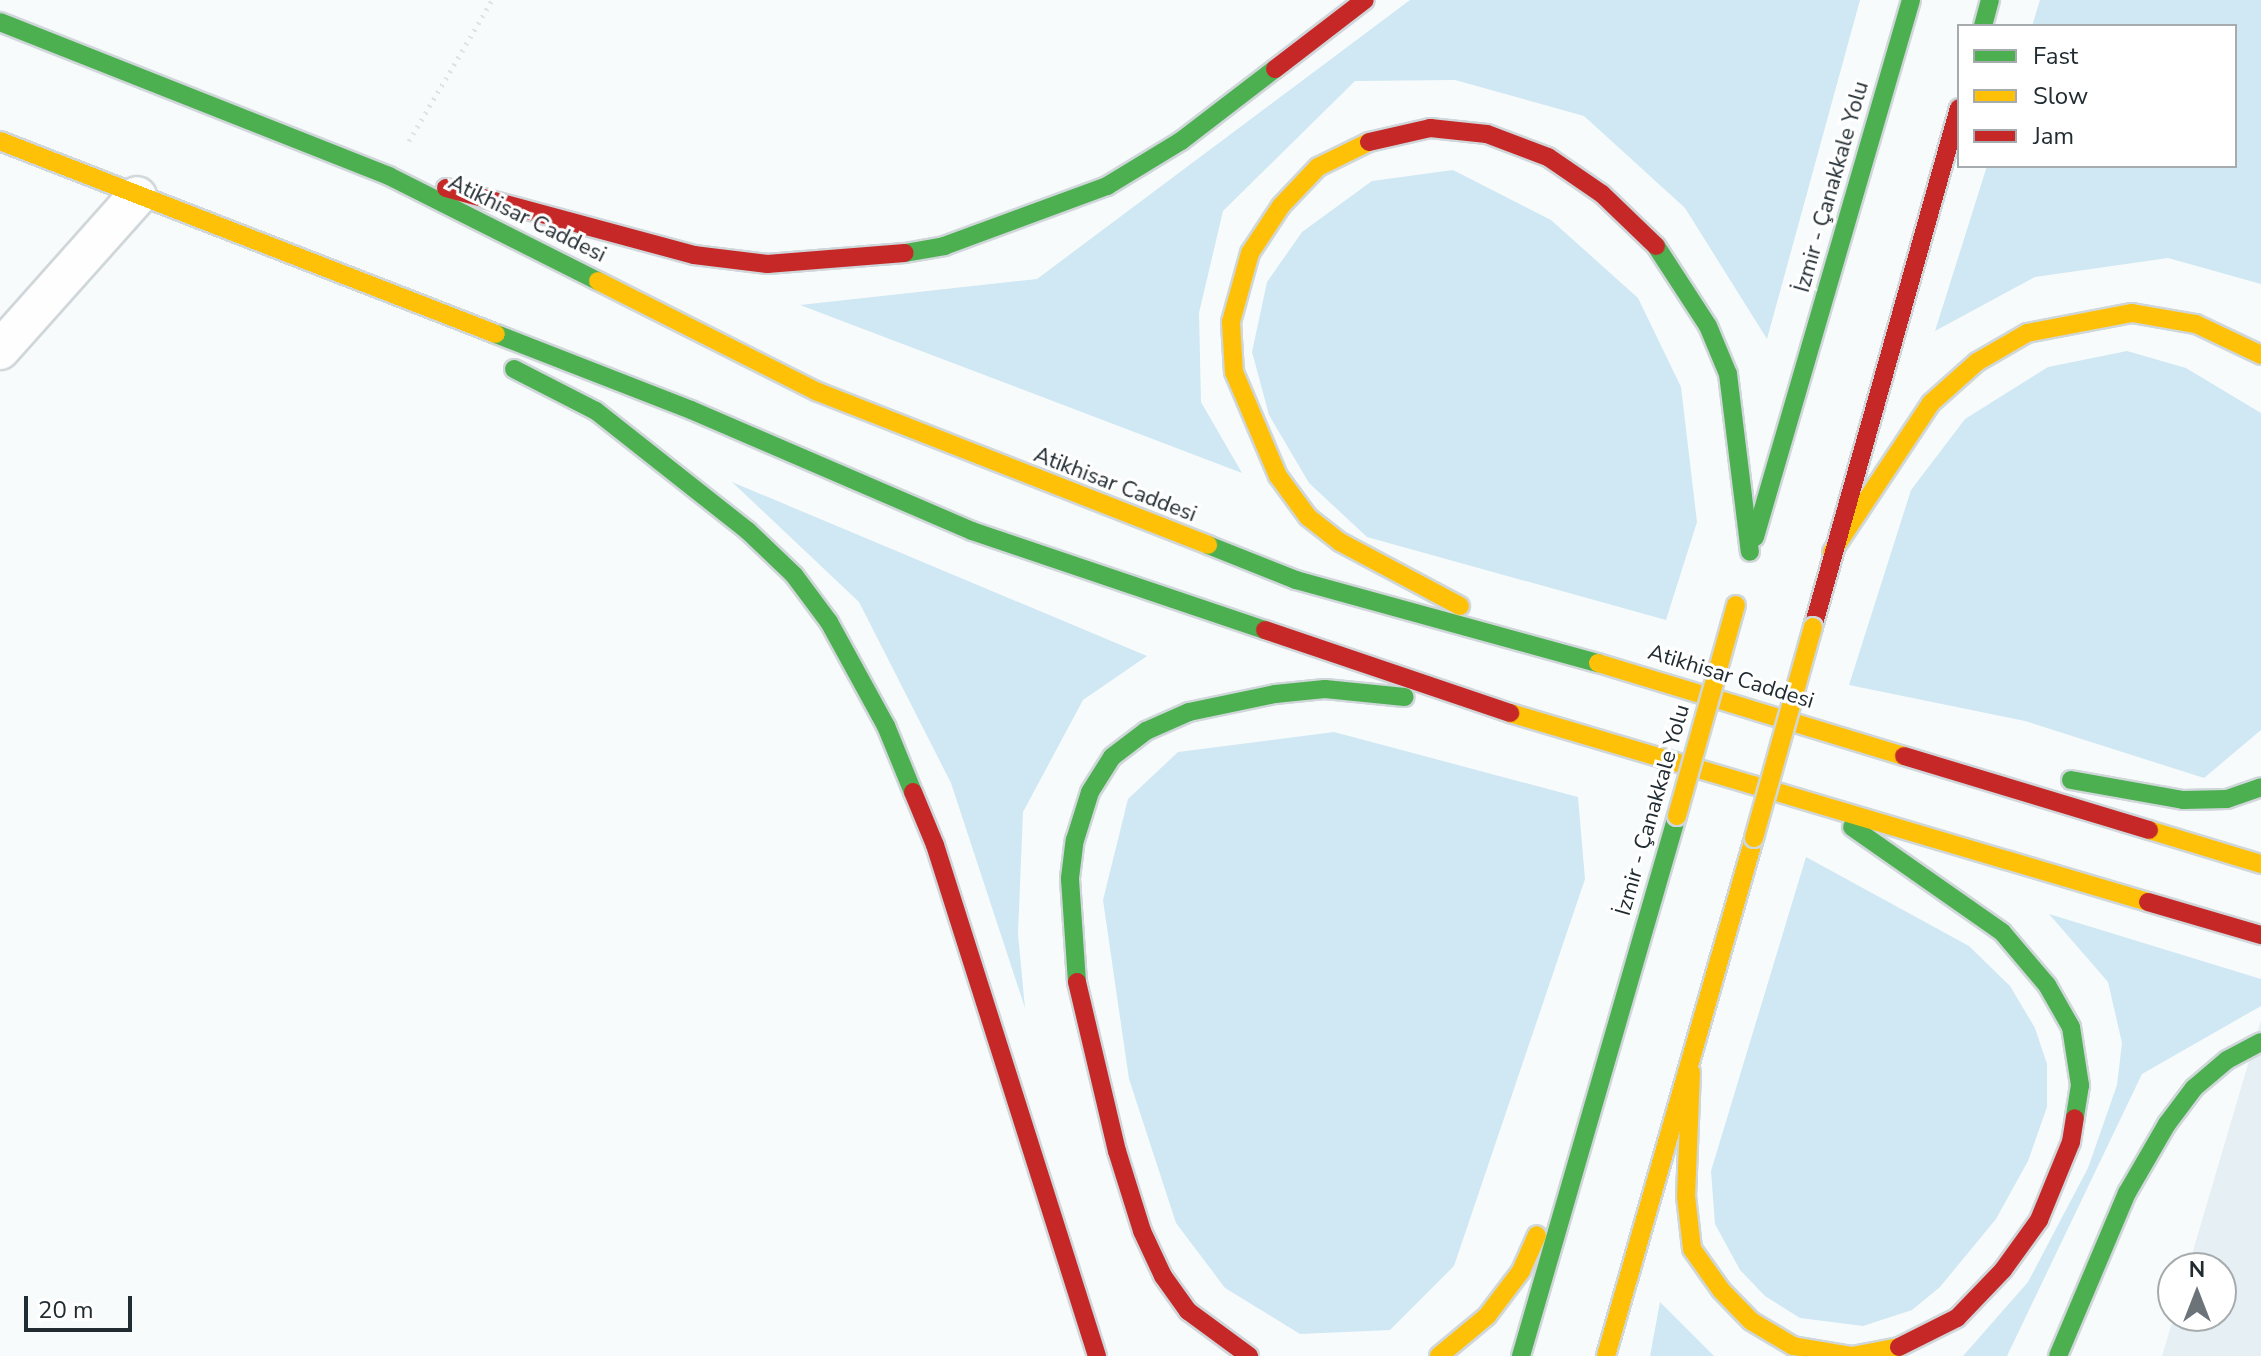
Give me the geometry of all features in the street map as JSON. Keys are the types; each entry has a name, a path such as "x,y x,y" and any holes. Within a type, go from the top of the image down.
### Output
{"highway":[{"path":"389,176 497,198 694,255 767,264 862,260 944,246 1107,186 1181,141 1365,0"},
{"name":"İzmir - Çanakkale Yolu","path":"1521,1356 1911,0"},
{"path":"1984,24 1990,0"},
{"name":"Atikhisar Caddesi","path":"0,22 389,176 818,392 1068,495 1296,580 1526,641 1854,738 2261,864"},
{"path":"1606,1356 1691,1072 1832,552 1957,115"},
{"path":"1526,641 1340,542 1308,517 1278,476 1234,372 1231,322 1250,253 1281,206 1318,167 1360,144 1430,128 1487,134 1548,157 1602,194 1656,246 1708,326 1728,374 1750,552"},
{"path":"0,141 320,269 691,410 972,531 1533,721 2261,935"},
{"path":"320,269 472,347"},
{"path":"1832,552 1931,403 1977,362 2027,333 2075,320 2132,313 2196,324 2261,355"},
{"path":"499,361 596,411 674,472 794,575 829,622 886,726 935,845 1097,1356"},
{"path":"1249,1356 1188,1311 1163,1276 1117,1151 1077,981 1071,923 1075,840 1090,792 1112,757 1146,731 1189,712 1275,694 1375,692 1533,721"},
{"path":"1854,738 2019,770"},
{"path":"2049,776 2183,800 2227,799 2261,787"},
{"path":"1691,1072 1686,1196 1692,1249 1721,1290 1751,1321 1793,1346 1852,1356 1903,1346 1957,1318 2003,1270 2039,1220 2071,1142 2080,1085 2071,1027 2047,985 2002,932 1822,806"},
{"path":"2058,1356 2127,1193 2167,1124 2194,1088 2227,1060 2261,1042"},
{"path":"1439,1356 1487,1316 1521,1271 1586,1127"}],"street":[{"path":"0,350 137,196"}],"path":[{"path":"389,176 492,0"}],"shaded area":[{"path":"1410,0 1860,0 1767,339 1685,208 1584,116 1455,80 1355,81 1223,211 1199,313 1201,402 1242,473 800,305 1037,279"},
{"path":"2040,0 2261,0 2261,284 2168,258 2035,277 1935,331 1986,168 2237,168 2237,24 2033,24"},
{"path":"1453,170 1551,220 1638,298 1681,387 1697,522 1666,620 1367,537 1309,483 1269,415 1252,352 1267,282 1302,232 1372,181"},
{"path":"2127,351 2186,368 2261,413 2261,730 2204,778 2025,721 1849,685 1911,490 1965,419 2048,367"},
{"path":"732,482 1147,656 1083,700 1023,812 1018,934 1025,1008 951,783 859,602"},
{"path":"1334,732 1578,797 1585,879 1454,1266 1390,1330 1300,1334 1225,1288 1176,1223 1129,1079 1103,900 1128,799 1178,752"},
{"path":"1806,857 1969,946 2010,986 2035,1028 2047,1064 2047,1107 2028,1161 1996,1219 1940,1287 1912,1310 1863,1326 1800,1318 1765,1296 1740,1270 1715,1224 1711,1171"},
{"path":"2049,914 2261,979 2261,1006 2142,1074 2007,1356 1963,1356 2028,1282 2088,1168 2117,1085 2122,1043 2108,982"},
{"path":"2261,1020 2261,1356 2162,1356 2169,1332 2237,1332 2237,1252 2193,1252"},
{"path":"1660,1302 1714,1356 1650,1356"}],"traffic: fast":[{"path":"1755,537 1911,0"},
{"path":"1984,24 1990,0"},
{"path":"0,22 389,176 598,281"},
{"path":"905,253 944,246 1107,186 1181,141 1275,69"},
{"path":"1656,246 1708,326 1728,374 1750,552"},
{"path":"496,334 691,410 972,531 1265,630"},
{"path":"514,369 596,411 748,531 794,575 829,622 886,726 913,792"},
{"path":"1208,545 1296,580 1598,663"},
{"path":"1077,982 1070,878 1075,840 1090,792 1112,757 1146,731 1189,712 1275,694 1325,689 1405,697"},
{"path":"2071,780 2183,800 2227,799 2261,787"},
{"path":"1521,1356 1677,816"},
{"path":"1852,827 2002,932 2047,985 2071,1027 2080,1085 2075,1118"},
{"path":"2058,1356 2127,1193 2167,1124 2194,1088 2227,1060 2261,1042"}],"traffic: slow":[{"path":"0,141 496,334"},
{"path":"1369,142 1318,167 1281,206 1250,253 1231,322 1234,372 1278,476 1308,517 1340,542 1460,606"},
{"path":"598,281 818,392 1208,545"},
{"path":"1832,552 1931,403 1977,362 2027,333 2132,313 2196,324 2261,355"},
{"path":"1677,816 1736,605"},
{"path":"1754,838 1813,627"},
{"path":"1598,663 1904,756"},
{"path":"1510,713 2148,902"},
{"path":"2149,830 2261,864"},
{"path":"1606,1356 1754,838"},
{"path":"1691,1072 1686,1196 1692,1249 1721,1290 1751,1321 1793,1346 1852,1356 1899,1347"},
{"path":"1439,1356 1487,1316 1521,1271 1537,1235"}],"traffic: jam":[{"path":"1275,69 1365,0"},
{"path":"1813,627 1957,115"},
{"path":"1369,142 1430,128 1487,134 1548,157 1602,194 1656,246"},
{"path":"446,188 694,255 767,264 905,253"},
{"path":"1265,630 1510,713"},
{"path":"1904,756 2149,830"},
{"path":"913,792 935,845 1097,1356"},
{"path":"2148,902 2261,935"},
{"path":"1077,982 1117,1151 1142,1231 1163,1276 1188,1311 1249,1356"},
{"path":"1899,1347 1957,1318 2003,1270 2039,1220 2071,1142 2075,1118"}]}
